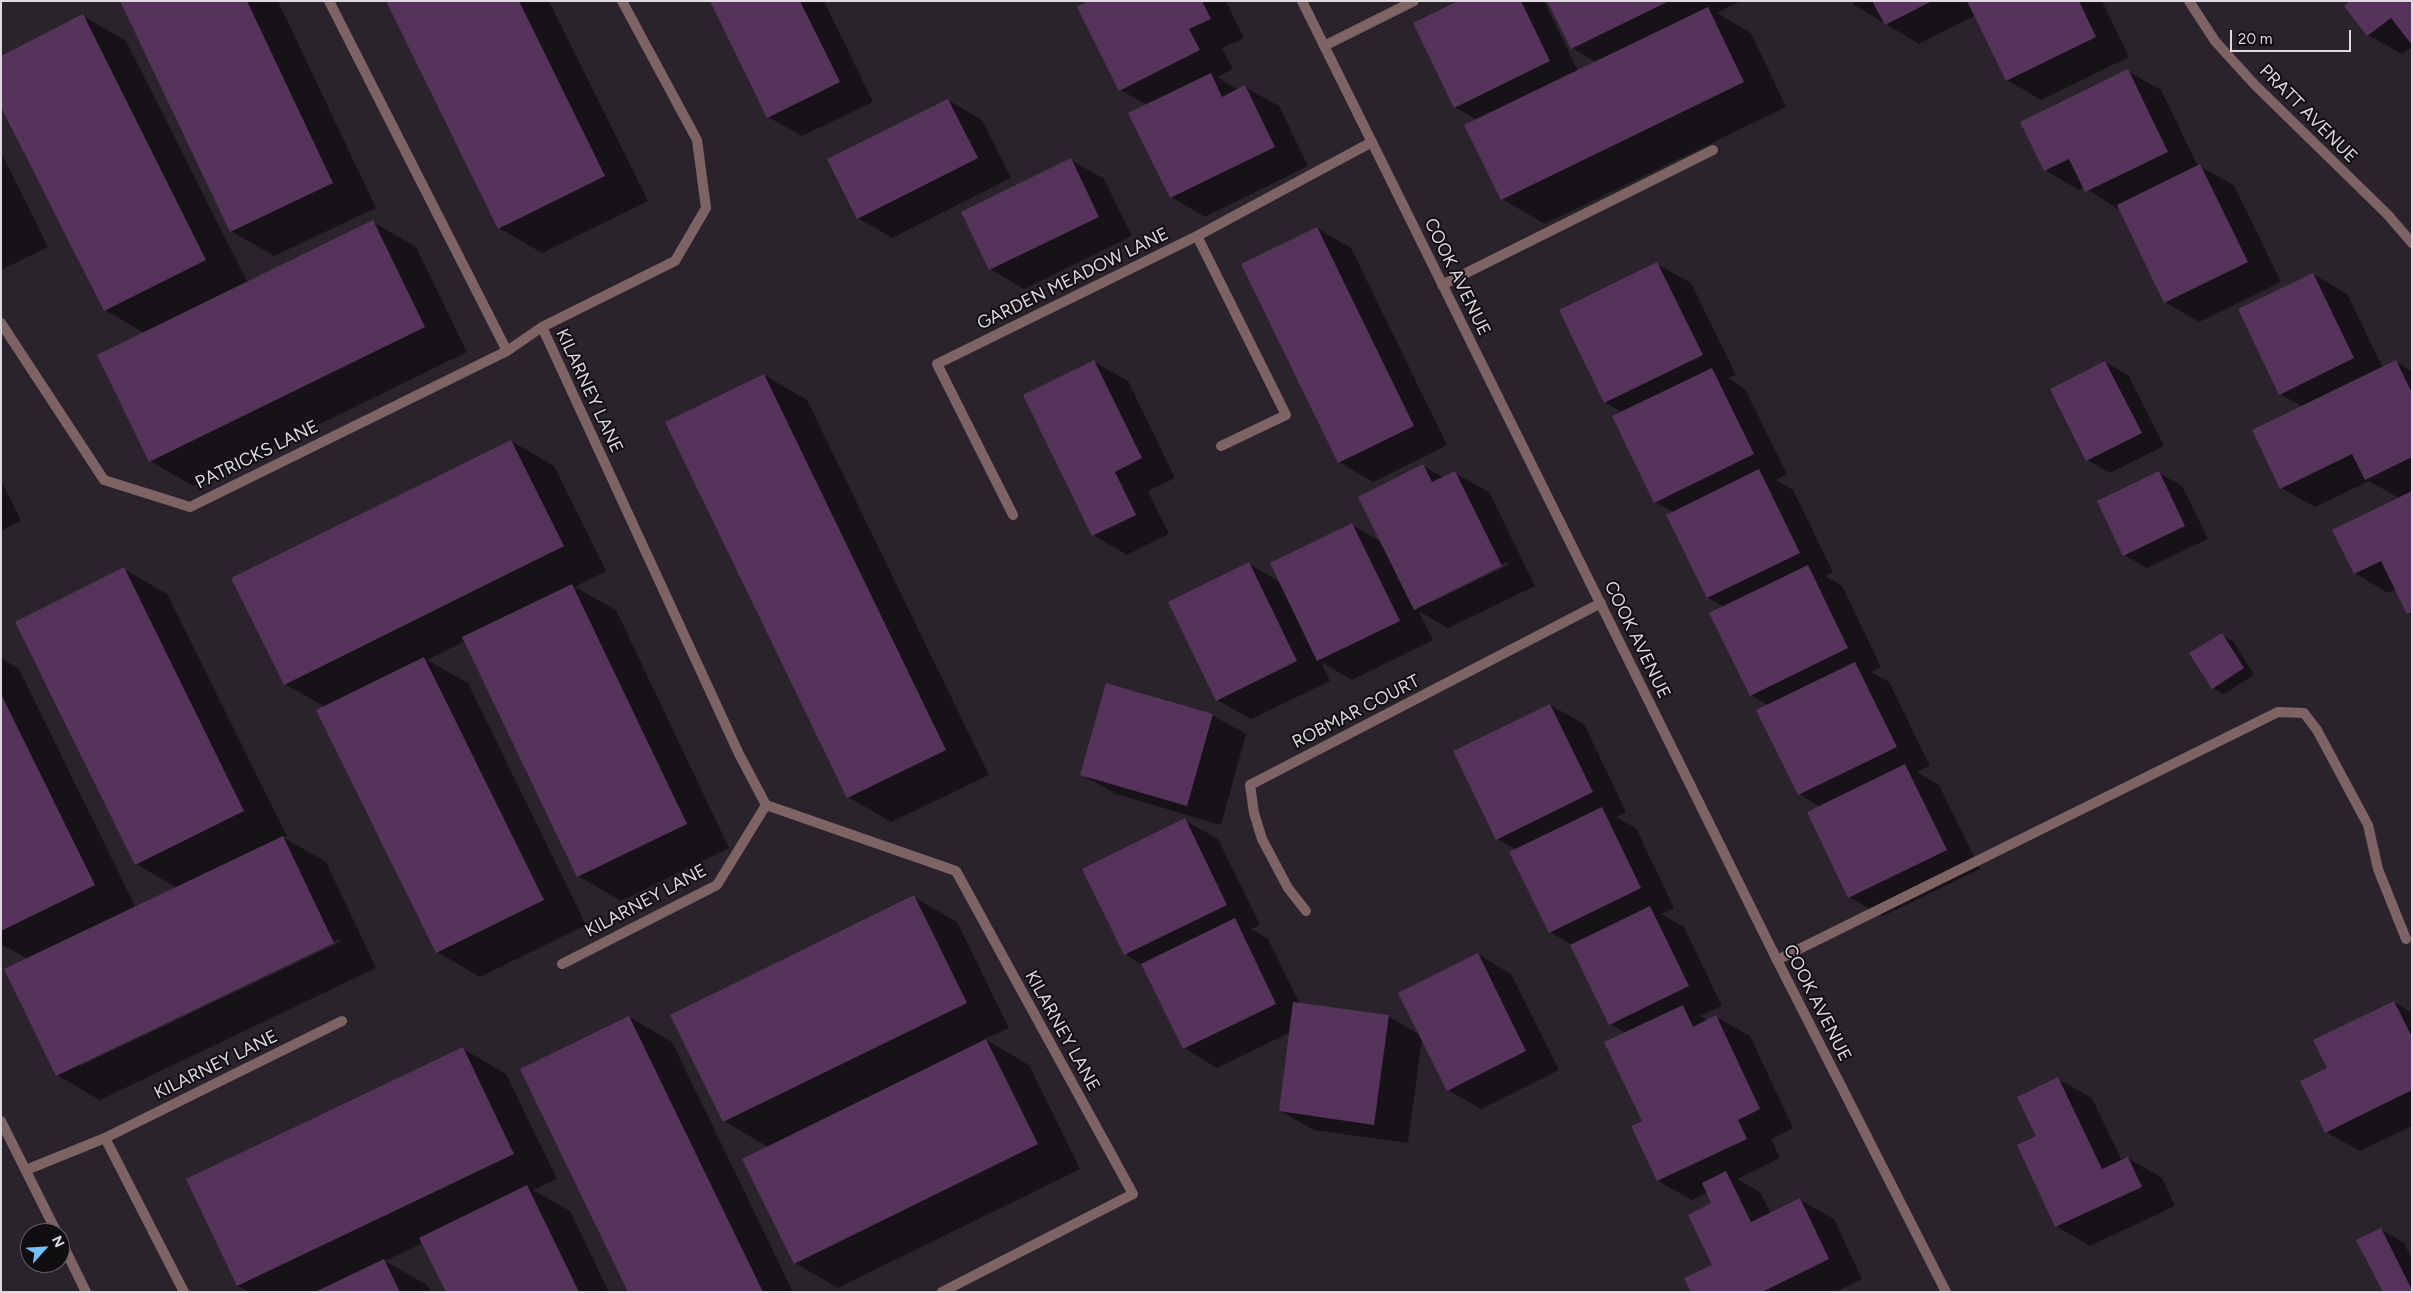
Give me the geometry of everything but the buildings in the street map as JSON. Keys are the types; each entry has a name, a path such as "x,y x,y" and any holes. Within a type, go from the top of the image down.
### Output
{"street":[{"path":"329,1 507,350"},
{"path":"542,327 675,261 706,208 697,140 622,1"},
{"name":"COOK AVENUE","path":"1302,1 1777,960 1946,1292"},
{"path":"1324,46 1414,1"},
{"name":"PRATT AVENUE","path":"2189,1 2215,41 2254,84 2388,215 2412,243"},
{"name":"GARDEN MEADOW LANE","path":"1013,515 938,364 1197,236 1372,142"},
{"path":"1442,285 1714,150"},
{"path":"1197,236 1286,415 1222,446"},
{"name":"PATRICKS LANE","path":"1,323 104,480 190,507 507,350"},
{"name":"KILARNEY LANE","path":"507,350 542,327 739,754 766,805 956,871 1133,1194 942,1292"},
{"name":"ROBMAR COURT","path":"1306,911 1288,888 1262,838 1254,813 1250,785 1600,603"},
{"path":"1777,960 2278,712 2304,713 2317,730 2368,825 2378,868 2406,939"},
{"name":"KILARNEY LANE","path":"562,964 717,885 766,805"},
{"name":"KILARNEY LANE","path":"26,1170 105,1138 342,1021"},
{"path":"1,1121 52,1223"},
{"path":"105,1138 184,1292"},
{"path":"70,1259 86,1292"}]}
